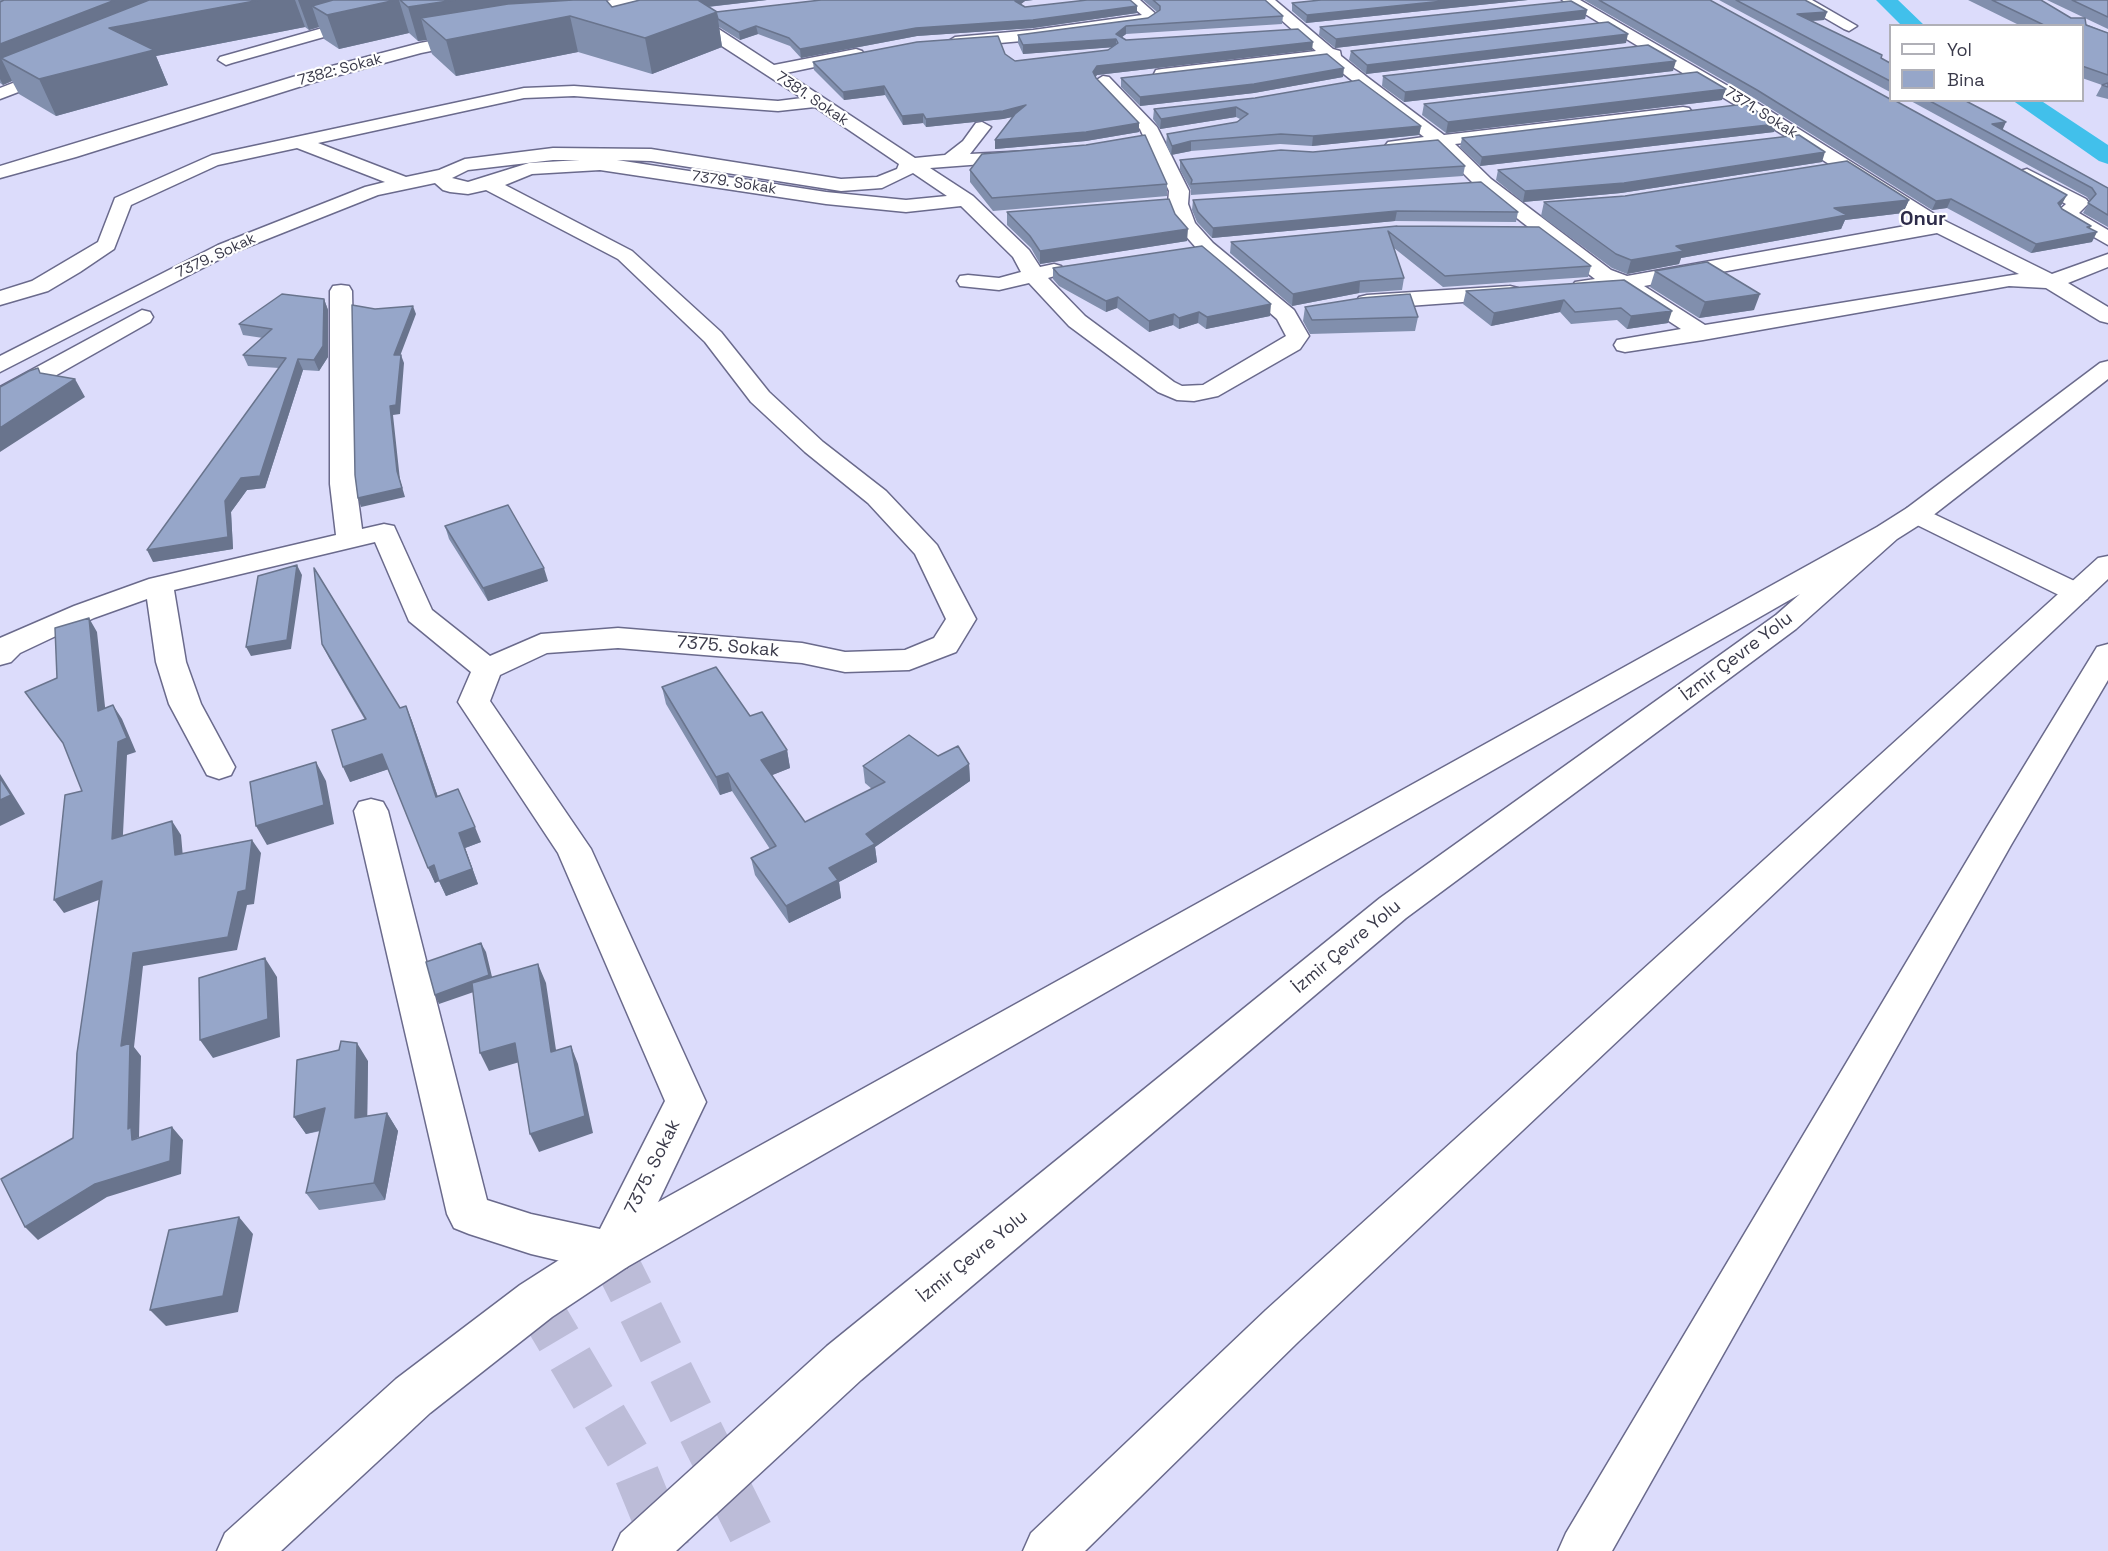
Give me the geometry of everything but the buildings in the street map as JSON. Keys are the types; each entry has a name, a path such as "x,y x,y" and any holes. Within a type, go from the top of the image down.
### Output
{"main road":[{"path":"226,60 438,0"},
{"path":"594,26 558,22 586,11 634,0"},
{"name":"7381. Sokak","path":"658,0 691,17 908,164 966,200 1022,254 1032,273 1077,321 1177,393 1194,394 1210,391 1292,344 1298,336 1296,313 1206,247"},
{"path":"942,43 1005,38 1148,19 1150,16 1147,12 1131,0"},
{"path":"1801,0 1849,26"},
{"path":"1550,5 1571,1"},
{"name":"7371. Sokak","path":"1571,1 1747,104 1940,226 2051,282 2108,316"},
{"path":"1269,3 1293,4"},
{"path":"1269,3 1361,81 1440,140 1479,178 1542,230 1603,275 1625,283 1703,333"},
{"path":"667,21 710,14"},
{"path":"1587,26 1608,23"},
{"path":"1278,32 1324,28"},
{"name":"7382: Sokak","path":"0,172 69,153 315,76 491,30 338,56 166,105"},
{"path":"1005,38 1014,55"},
{"path":"1626,50 1650,47"},
{"path":"771,71 874,50"},
{"path":"1150,75 1354,52"},
{"path":"0,94 77,63"},
{"path":"1674,78 1698,75"},
{"path":"1127,78 1104,81 1133,114 1162,137 1174,163 1179,191 1178,204 1186,225 1206,247"},
{"path":"1338,85 1384,78"},
{"path":"0,298 40,286 73,268 107,244 122,201 212,161 524,93 574,91 778,106 817,102"},
{"path":"1373,148 1747,104"},
{"path":"1400,110 1424,107"},
{"path":"1133,114 1155,111"},
{"path":"951,160 969,145 982,127"},
{"path":"1131,142 1162,137"},
{"path":"1764,141 1799,137"},
{"path":"298,142 406,184"},
{"path":"908,164 1041,153"},
{"name":"7379. Sokak","path":"493,175 554,154 651,155 815,182 865,185 895,177 905,172 908,164"},
{"name":"7379. Sokak","path":"0,365 225,249 372,191 443,175 455,168 493,175 556,165 600,164 647,169 826,198 906,206 966,200"},
{"path":"2008,165 2079,203 2066,213 2108,239"},
{"path":"1821,170 1845,166"},
{"path":"202,238 374,170"},
{"name":"7375. Sokak","path":"493,175 625,255 713,337 760,397 814,447 877,497 927,551 961,619 945,645 909,660 845,662 802,653 618,638 541,644 487,669 474,702 574,849 686,1102 611,1252"},
{"path":"176,298 279,240 406,184"},
{"path":"1156,205 1202,202"},
{"path":"1519,210 1541,208"},
{"path":"986,219 1009,217"},
{"path":"1559,289 1625,283 1940,226"},
{"path":"1508,230 1542,230"},
{"path":"1184,250 1229,245"},
{"path":"155,271 175,252"},
{"path":"1625,345 2009,280 2051,282 2108,260"},
{"path":"968,281 999,284 1032,273 1076,267"},
{"path":"341,291 343,484 350,538"},
{"path":"1348,304 1526,292"},
{"path":"0,397 155,310"},
{"name":"İzmir Çevre Yolu","path":"639,1551 844,1363 1393,908 1786,622 1902,524 2086,382 2108,368"},
{"path":"243,1551 413,1396 536,1301 611,1252 1902,524 2078,593"},
{"path":"0,655 9,646 73,617 159,585 350,538 384,532 419,615 487,669"},
{"path":"1049,1551 1282,1326 2108,564"},
{"path":"159,585 171,662 184,704 219,767"},
{"path":"1584,1551 1999,836 2108,654"},
{"path":"371,811 469,1214 531,1234 611,1252"}],"waterway":[{"path":"1886,0 1913,24"},
{"path":"2026,102 2108,156"}],"tunnel":[{"path":"611,1252 760,1551"},
{"path":"536,1301 632,1463 668,1551"}],"district":[{"name":"Onur","path":"1923,220"}]}
